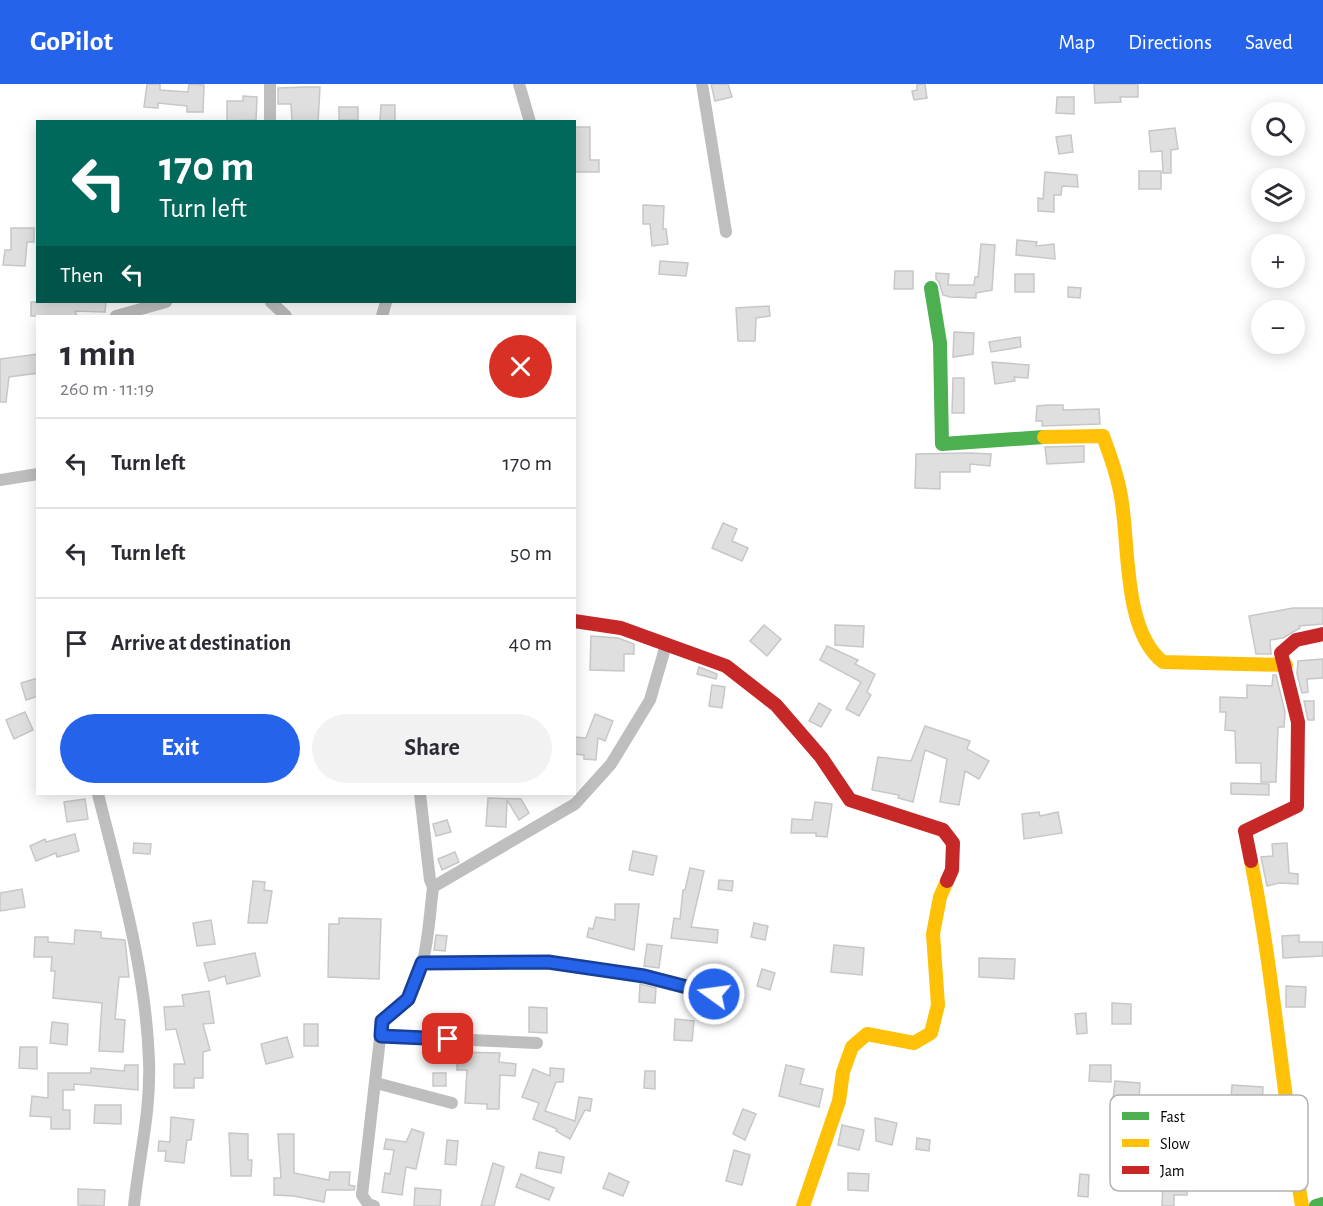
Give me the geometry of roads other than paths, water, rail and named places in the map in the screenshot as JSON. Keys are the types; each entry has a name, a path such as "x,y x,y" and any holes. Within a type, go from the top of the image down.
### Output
{"main road":[{"path":"931,288 940,343 942,444 1071,435 1103,436 1112,460 1122,502 1137,619 1150,652 1156,660 1286,665"},
{"path":"576,621 621,628 726,666 776,705 821,757 850,800 943,830 953,843 952,870 940,897 933,934 939,1005 931,1033 914,1043 867,1034 852,1047 843,1072 839,1101 803,1206"},
{"path":"1285,1095 1264,925 1245,831 1297,806 1298,722 1286,665 1281,653 1296,640 1323,634"},
{"path":"1299,1191 1302,1206"},
{"path":"1316,1206 1323,1204"}],"street":[{"path":"270,84 270,120"},
{"path":"519,84 529,120"},
{"path":"702,84 726,232"},
{"path":"120,315 162,303"},
{"path":"272,303 284,315"},
{"path":"0,480 36,474"},
{"path":"434,887 575,804 611,764 651,700 666,645"},
{"path":"99,795 134,932 149,1061 148,1115 134,1206"},
{"path":"374,1206 368,1204 362,1195 376,1083 374,1074 382,1021 408,999 422,963 434,887 430,880 420,795"},
{"path":"422,963 548,962 644,976 714,994"},
{"path":"381,1036 537,1043"},
{"path":"376,1083 452,1103"}]}
